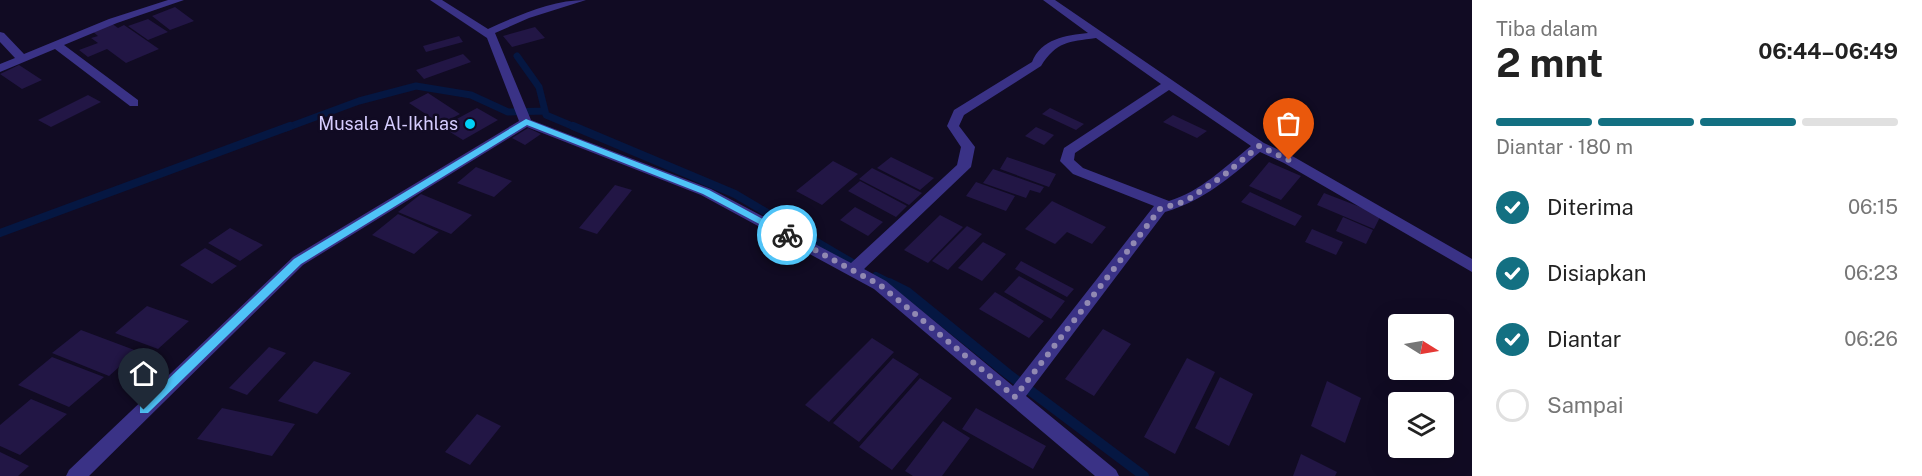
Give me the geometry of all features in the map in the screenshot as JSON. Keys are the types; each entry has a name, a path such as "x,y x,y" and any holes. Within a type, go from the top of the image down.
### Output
{"street":[{"path":"0,68 113,21 179,0"},
{"path":"435,0 492,36 526,122 706,192 880,285 1109,476"},
{"path":"487,33 525,16 581,0"},
{"path":"1048,0 1259,146 1289,160 1472,266"},
{"path":"0,35 22,58"},
{"path":"853,270 964,167 968,147 953,126 958,113 1037,64 1041,54 1055,45 1067,40 1097,35"},
{"path":"55,44 134,103"},
{"path":"1167,206 1078,171 1067,161 1069,151 1168,85"},
{"path":"76,476 298,261 526,122"},
{"path":"1015,397 1160,209 1186,201 1223,176 1259,146"}],"building":[{"path":"175,7 194,21 170,30 152,16"},
{"path":"148,19 168,32 148,40 128,26"},
{"path":"111,23 118,28 124,25 159,49 126,63 107,49 88,57 79,50 98,43 91,38 98,36 92,31"},
{"path":"535,27 545,38 512,47 503,36"},
{"path":"459,36 463,42 426,52 423,46"},
{"path":"463,54 471,62 424,79 416,70"},
{"path":"19,65 42,80 22,89 0,74"},
{"path":"428,93 460,114 441,124 409,103"},
{"path":"88,95 101,102 51,127 38,120"},
{"name":"Musala Al-Ikhlas","path":"477,108 498,120 463,140 442,127"},
{"path":"1050,108 1084,124 1076,130 1042,114"},
{"path":"1173,115 1207,131 1197,138 1163,122"},
{"path":"1036,127 1054,135 1044,145 1025,136"},
{"path":"528,128 541,134 525,145 512,138"},
{"path":"891,157 934,178 920,190 877,168"},
{"path":"1007,157 1056,174 1049,187 1000,169"},
{"path":"833,161 858,174 822,205 796,191"},
{"path":"1269,162 1301,176 1281,200 1249,186"},
{"path":"476,167 512,181 494,197 457,183"},
{"path":"872,168 922,193 909,205 859,179"},
{"path":"993,169 1044,187 1040,193 1030,190 1026,198 983,183"},
{"path":"860,181 907,206 896,217 848,191"},
{"path":"976,182 1015,196 1006,211 966,196"},
{"path":"615,185 632,190 597,234 579,228"},
{"path":"1250,192 1302,216 1295,226 1241,202"},
{"path":"1324,193 1381,215 1374,229 1317,205"},
{"path":"421,194 472,215 451,234 398,212"},
{"path":"1052,201 1106,227 1092,244 1067,232 1055,244 1025,229"},
{"path":"855,207 883,222 868,236 840,220"},
{"path":"398,214 439,232 414,254 372,235"},
{"path":"940,215 963,227 928,263 904,250"},
{"path":"1343,217 1373,230 1366,244 1336,231"},
{"path":"967,226 982,234 948,270 932,261"},
{"path":"230,228 263,245 240,261 208,243"},
{"path":"1312,229 1343,242 1336,255 1305,242"},
{"path":"983,242 1006,254 982,281 958,268"},
{"path":"205,248 237,266 212,284 180,265"},
{"path":"1021,261 1074,289 1067,297 1015,269"},
{"path":"1019,276 1065,301 1051,319 1004,292"},
{"path":"995,292 1044,321 1029,338 979,309"},
{"path":"147,306 189,321 158,349 115,333"},
{"path":"1103,329 1131,344 1094,396 1065,379"},
{"path":"81,330 137,351 109,376 52,353"},
{"path":"872,338 894,352 829,422 805,405"},
{"path":"269,347 286,353 247,395 229,388"},
{"path":"52,357 104,377 69,407 18,385"},
{"path":"893,358 919,374 859,442 833,423"},
{"path":"1187,358 1215,372 1175,454 1144,437"},
{"path":"314,361 351,373 317,414 278,401"},
{"path":"1220,377 1253,394 1229,446 1195,428"},
{"path":"920,378 952,398 892,470 859,447"},
{"path":"1327,381 1361,398 1345,443 1311,426"},
{"path":"31,399 67,414 20,455 0,446 0,425"},
{"path":"222,408 295,424 272,456 197,439"},
{"path":"976,408 1046,446 1033,469 962,429"},
{"path":"477,414 501,426 470,465 445,452"},
{"path":"943,421 970,438 942,476 913,476 905,471"},
{"path":"0,452 29,466 18,476 0,476"},
{"path":"1301,454 1337,472 1335,476 1293,476"}],"waterway":[{"path":"517,56 539,87 545,111"},
{"path":"286,128 359,101 416,86 471,95 508,112 545,111"},
{"path":"545,111 546,115 577,128"},
{"path":"0,233 290,126"},
{"path":"573,126 735,194 861,268"},
{"path":"876,276 892,284"},
{"path":"889,283 907,292 1008,374 1144,476"}],"way so far":[{"path":"787,235 880,285 1015,397 1086,309 1160,209 1186,201 1223,176 1259,146 1289,160"}],"place":[{"name":"Musala Al-Ikhlas","path":"470,124"}],"route":[{"path":"144,410 298,261 526,122 706,192 787,235"}]}
